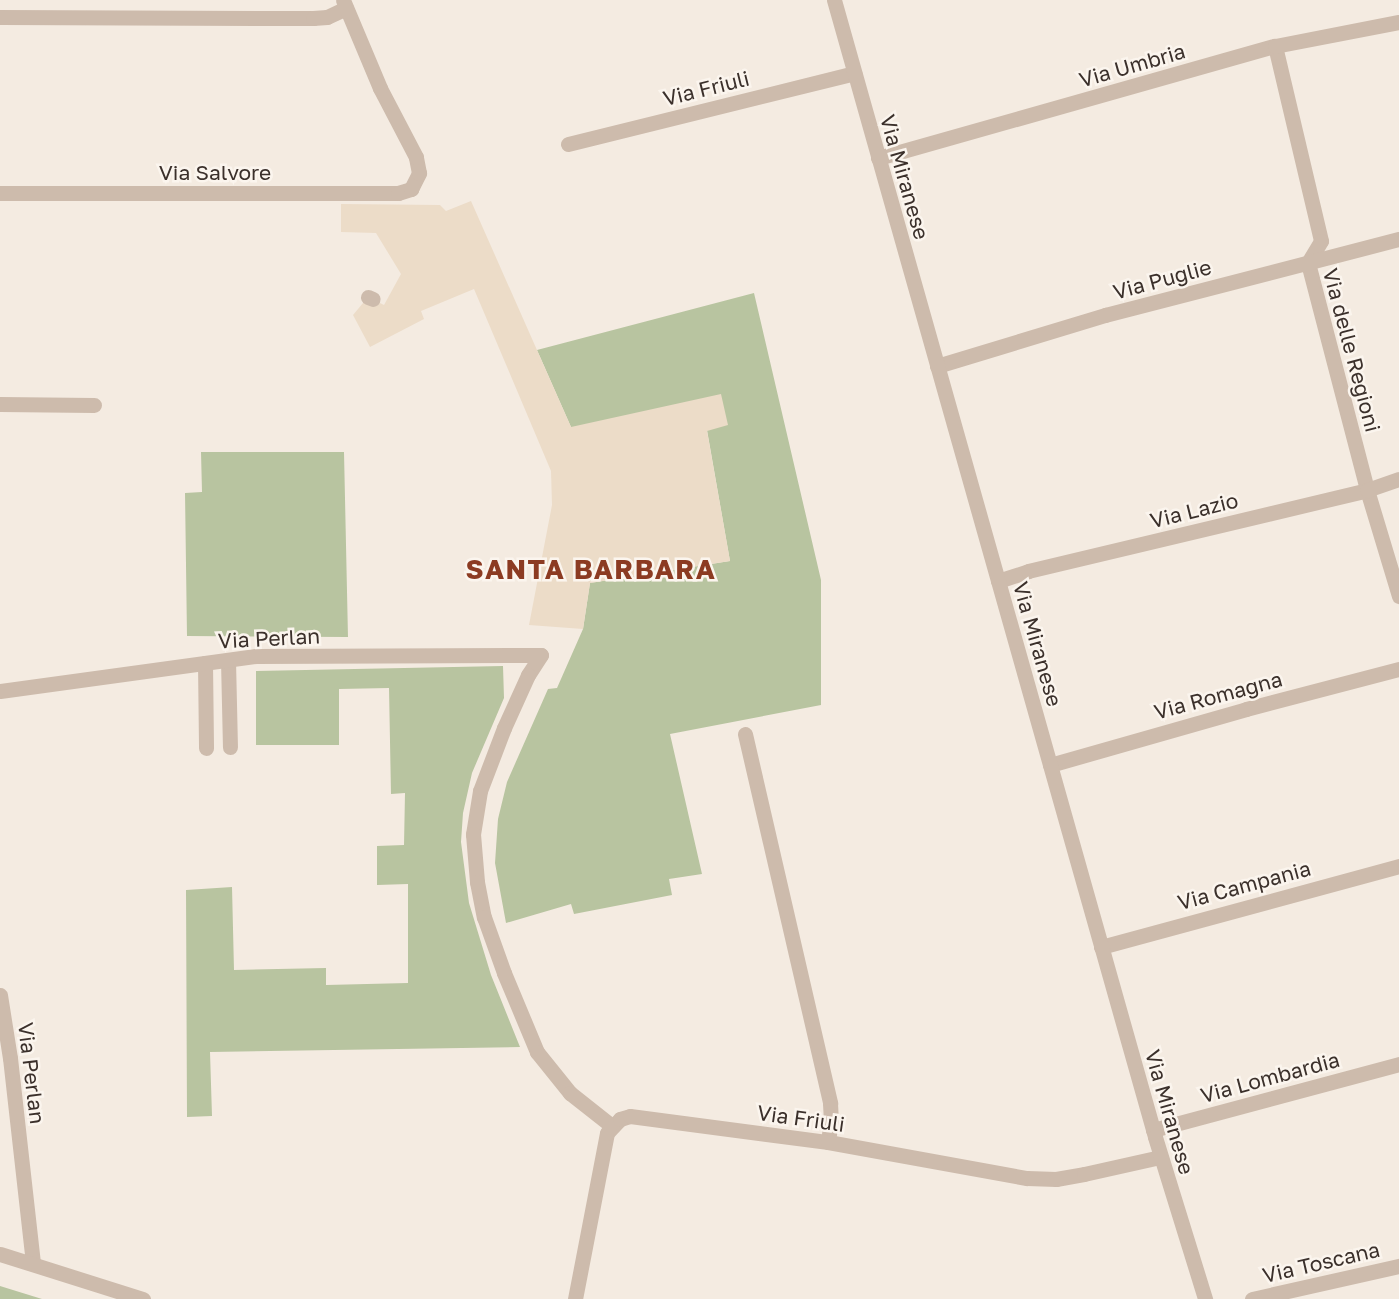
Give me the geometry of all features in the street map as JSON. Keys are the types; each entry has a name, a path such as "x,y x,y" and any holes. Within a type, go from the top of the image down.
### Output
{"street":[{"name":"Via Miranese","path":"834,0 1160,1157 1205,1299"},
{"path":"0,17 313,18 327,17 344,4"},
{"name":"Via Salvore","path":"0,193 398,193 411,189 419,173 416,157 380,88 344,4"},
{"name":"Via Umbria","path":"878,158 1275,46 1399,22"},
{"name":"Via delle Regioni","path":"1275,46 1321,241 1308,263 1367,490 1399,596"},
{"name":"Via Friuli","path":"568,144 854,73"},
{"name":"Via Puglie","path":"937,366 1105,315 1399,239"},
{"path":"0,404 94,405"},
{"name":"Via Lazio","path":"998,581 1028,571 1367,490 1399,479"},
{"name":"Via Perlan","path":"0,691 256,656 542,655 528,675 504,728 480,791 473,844 477,882 484,917 504,973 537,1052 570,1093 612,1126"},
{"path":"228,660 230,747"},
{"path":"205,663 206,748"},
{"name":"Via Romagna","path":"1050,765 1246,709 1399,669"},
{"path":"745,734 830,1104 828,1142"},
{"name":"Via Campania","path":"1101,948 1399,866"},
{"name":"Via Perlan","path":"0,995 10,1058 33,1263"},
{"name":"Via Lombardia","path":"1153,1130 1399,1064"},
{"name":"Via Friuli","path":"612,1126 630,1116 828,1142 1027,1178 1066,1177 1128,1167 1160,1157"},
{"path":"575,1299 602,1153 612,1126"},
{"path":"0,1254 143,1299"},
{"name":"Via Toscana","path":"1252,1299 1399,1266"}],"green space":[{"path":"754,293 821,580 821,705 670,734 702,874 669,879 672,895 574,914 571,904 506,923 495,863 498,819 507,782 548,689 557,688 583,629 590,583 730,561 707,430 571,427 537,350"},
{"path":"201,452 344,452 348,637 187,636 185,493 202,492"},
{"path":"503,666 504,698 472,773 463,813 461,842 469,903 491,975 520,1047 210,1052 212,1116 187,1117 186,890 232,887 234,970 326,968 326,985 408,983 408,884 377,885 377,846 404,845 405,793 391,794 389,688 339,689 339,745 256,745 256,671"},
{"path":"0,1286 42,1299 0,1299"}],"shaded area":[{"path":"471,201 571,427 721,394 728,425 707,431 730,561 590,583 583,629 529,625 552,505 551,471 474,289 421,311 424,319 370,347 353,315 368,297 384,305 401,274 376,233 341,232 341,204 440,205 446,211"}],"district":[{"name":"SANTA BARBARA","path":"591,570"}]}
